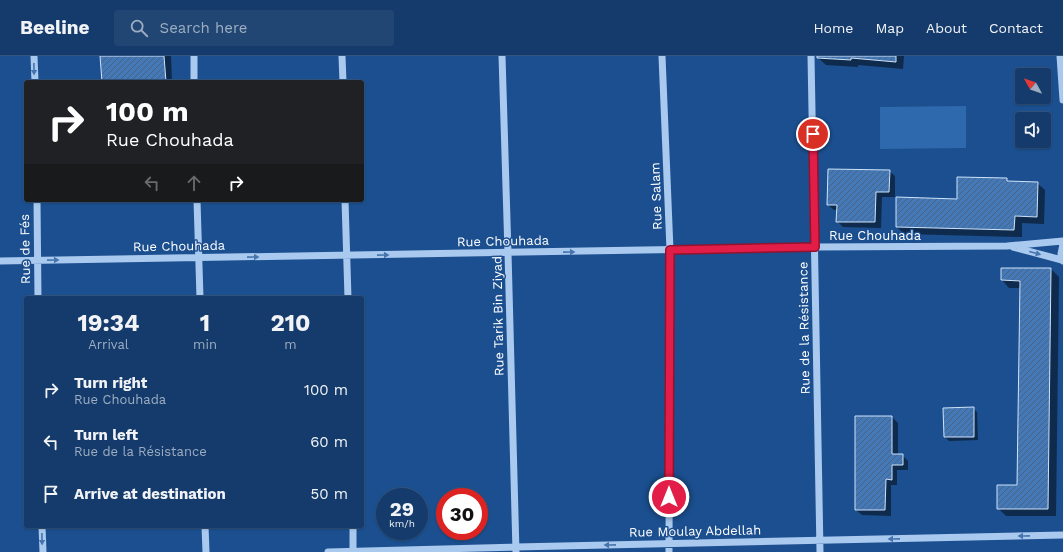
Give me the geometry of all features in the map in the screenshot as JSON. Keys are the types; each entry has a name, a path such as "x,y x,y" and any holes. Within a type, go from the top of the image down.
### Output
{"street":[{"path":"34,56 35,80"},
{"path":"194,56 194,80"},
{"path":"342,56 343,80"},
{"name":"Rue Tarik Bin Ziyad","path":"502,56 516,549"},
{"name":"Rue Salam","path":"662,56 670,250 670,552"},
{"name":"Rue de la Résistance","path":"811,56 820,552"},
{"path":"1060,56 1063,100"},
{"name":"Rue de Fés","path":"37,202 38,296"},
{"path":"197,202 200,296"},
{"path":"345,202 348,296"},
{"name":"Rue Chouhada","path":"0,261 815,247 1007,246 1063,241"},
{"path":"1063,244 1061,254 1063,261"},
{"name":"Rue Chouhada","path":"1007,246 1063,261"},
{"path":"42,528 43,552"},
{"path":"205,528 206,552"},
{"path":"353,528 353,552"},
{"name":"Rue Moulay Abdellah","path":"328,552 516,549 669,543 1063,535"}],"shaded area":[{"path":"966,106 966,148 880,149 880,107"}],"building":[{"path":"100,56 164,56 166,80 102,80"},
{"path":"817,56 896,56 896,62 851,58 851,60 817,58"},
{"path":"828,169 890,170 889,192 876,192 875,222 836,222 837,205 827,205"},
{"path":"957,177 1007,178 1007,181 1038,182 1037,217 1015,216 1014,230 896,227 896,197 957,199"},
{"path":"1001,268 1051,268 1048,509 997,509 997,485 1017,485 1020,281 1001,280"},
{"path":"974,407 974,437 944,437 943,408"},
{"path":"855,416 892,416 892,454 903,454 903,465 892,465 892,480 886,479 885,510 855,510"}],"route":[{"path":"669,497 670,250 815,247 813,134"}]}
